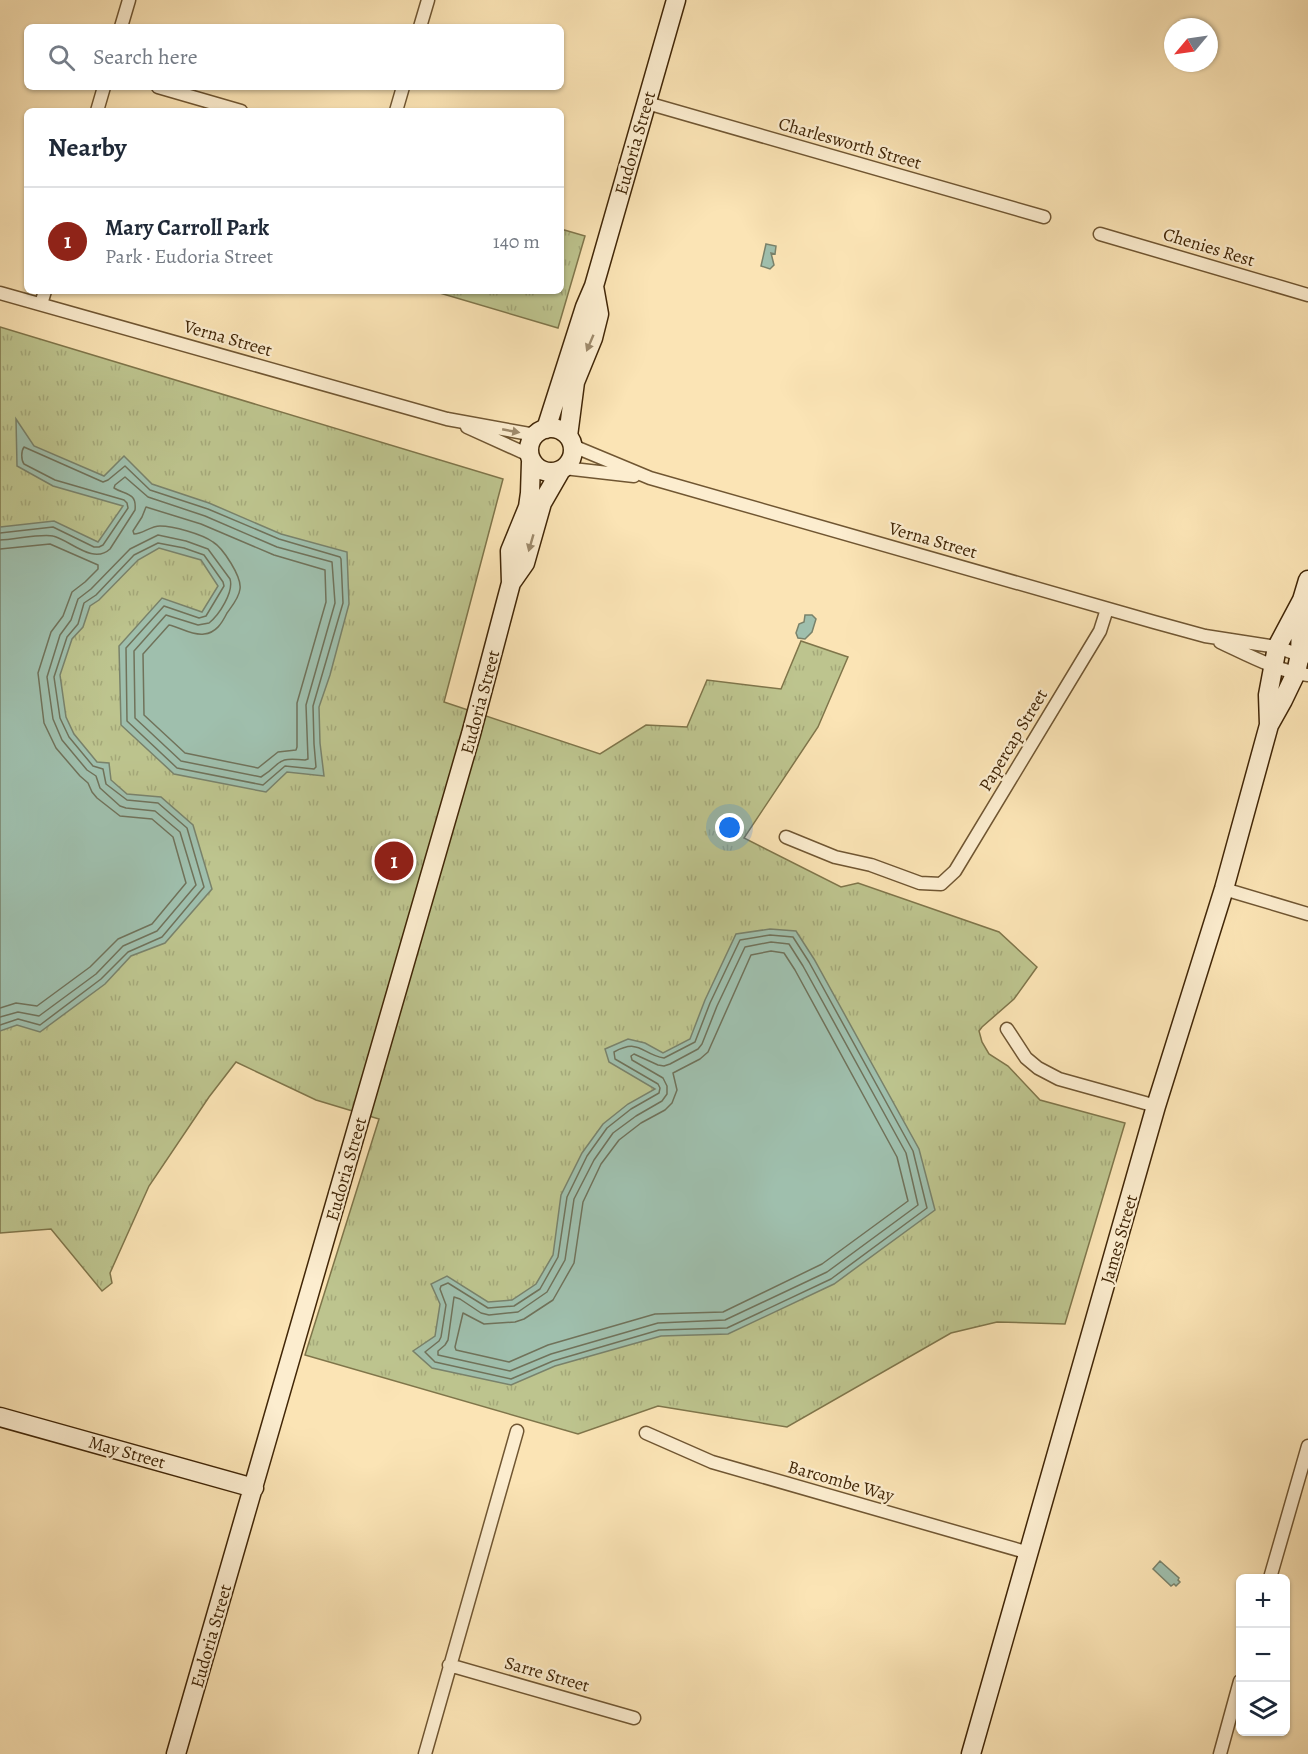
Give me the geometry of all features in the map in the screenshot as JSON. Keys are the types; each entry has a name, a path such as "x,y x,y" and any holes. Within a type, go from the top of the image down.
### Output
{"street":[{"path":"122,24 129,0"},
{"path":"421,24 428,0"},
{"name":"Eudoria Street","path":"541,432 594,286 676,0"},
{"path":"98,108 103,90"},
{"path":"168,90 231,108"},
{"path":"397,108 402,90"},
{"name":"Charlesworth Street","path":"647,103 1044,217"},
{"name":"Chenies Rest","path":"1100,234 1308,296"},
{"name":"Eudoria Street","path":"570,441 575,382 593,338 599,314 594,286"},
{"name":"Verna Street","path":"0,293 447,418 541,432"},
{"path":"41,304 44,294"},
{"name":"Verna Street","path":"447,418 530,458"},
{"path":"558,429 570,441 573,454 570,462 563,469 550,473 540,470 530,458 529,444 541,432 558,429"},
{"name":"Verna Street","path":"570,441 650,478 1205,636 1277,647 1304,657"},
{"name":"Eudoria Street","path":"176,1754 471,734 511,582 510,551 528,507 531,493 530,458"},
{"name":"Eudoria Street","path":"511,582 525,563 542,503 563,469"},
{"name":"Verna Street","path":"563,469 650,478"},
{"name":"James Street","path":"1269,725 1268,695 1277,647 1302,600 1308,580"},
{"name":"James Street","path":"971,1754 1156,1106 1224,889 1269,725 1283,700 1302,674 1304,657 1302,600"},
{"name":"Papercap Street","path":"786,837 835,856 872,865 920,883 941,884 955,871 1100,631 1107,609"},
{"name":"Verna Street","path":"1205,636 1272,666 1302,674"},
{"path":"1224,889 1308,914"},
{"path":"1007,1029 1026,1058 1038,1068 1059,1079 1156,1106"},
{"name":"May Street","path":"0,1416 254,1488"},
{"path":"425,1754 517,1431"},
{"name":"Barcombe Way","path":"646,1433 712,1462 1029,1553"},
{"path":"1271,1574 1308,1446"},
{"name":"Sarre Street","path":"449,1665 634,1718"},
{"path":"1220,1754 1240,1682"}],"green space":[{"path":"564,230 585,236 558,328 443,294 564,294"},
{"path":"0,327 503,479 444,702 600,754 646,725 687,727 707,680 781,689 801,641 848,657 818,727 744,838 841,887 858,883 999,932 1037,967 1014,999 979,1031 982,1042 989,1054 1008,1066 1040,1100 1125,1123 1065,1324 997,1322 951,1333 787,1427 658,1406 578,1434 305,1355 379,1119 316,1100 236,1062 209,1097 149,1186 110,1273 112,1283 102,1291 51,1229 0,1233"}],"water":[{"path":"766,244 776,246 775,254 771,253 774,265 770,269 761,266"},
{"path":"16,419 34,446 104,476 124,456 152,484 209,503 281,534 347,552 349,604 319,707 324,776 287,772 266,792 174,774 121,725 119,646 162,598 202,612 218,586 201,560 159,548 138,560 99,600 90,606 83,627 72,639 60,675 66,717 74,734 97,762 109,763 111,780 127,794 161,797 193,825 212,889 165,943 131,956 105,984 40,1032 17,1025 0,1031 0,527 54,521 98,542 123,506 53,486 17,466"},
{"path":"805,615 812,615 816,619 812,632 805,639 798,638 796,633 799,624 804,622"},
{"path":"770,929 796,931 814,959 919,1149 935,1210 834,1284 728,1334 661,1336 555,1366 511,1385 432,1368 413,1351 435,1336 440,1304 431,1284 447,1276 488,1302 512,1300 536,1284 553,1255 561,1195 582,1153 603,1124 628,1104 655,1089 609,1062 605,1049 628,1039 645,1043 663,1053 690,1039 705,1000 736,934"},
{"path":"1160,1561 1179,1578 1180,1582 1176,1586 1174,1584 1171,1586 1153,1569"}],"place":[{"name":"Mary Carroll Park","path":"394,861"}]}
